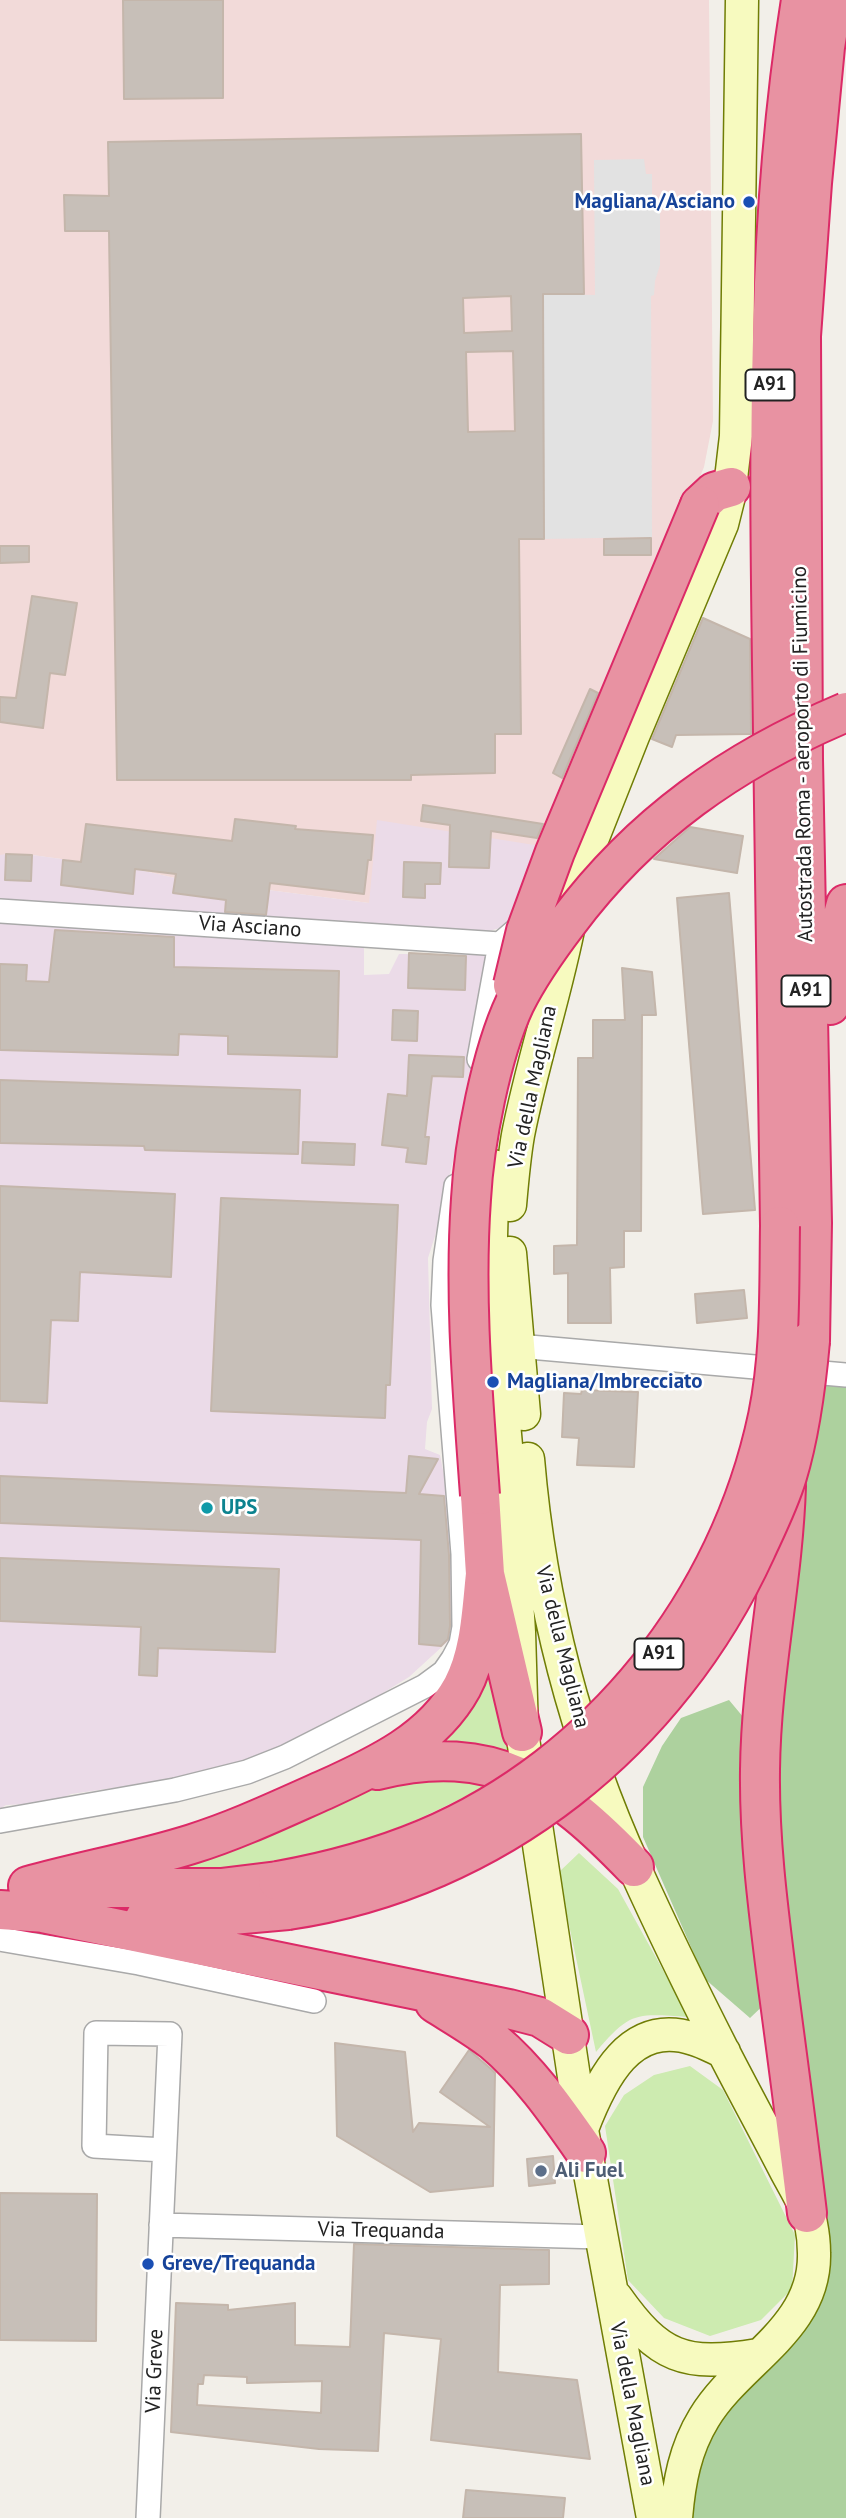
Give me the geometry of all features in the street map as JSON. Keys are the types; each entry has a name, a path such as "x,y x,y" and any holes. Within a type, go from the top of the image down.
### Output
{"highway":[{"name":"Autostrada Roma - aeroporto di Fiumicino","path":"16,1899 169,1918 238,1901 283,1896 333,1902 397,1883 507,1833 581,1780 642,1723 671,1689 703,1646 740,1583 787,1476 797,1434 808,1363 812,1223 788,765 769,488 771,324 785,127 801,0"},
{"name":"Autostrada Roma - aeroporto di Fiumicino","path":"283,1896 338,1869 428,1838 496,1802 542,1770 594,1728 641,1677 684,1619 720,1558 751,1480 775,1375 778,1331 788,765 802,336 811,183 832,0"},
{"path":"522,1732 485,1574 473,1407 471,1197 482,1118 506,1025 519,953 570,811 715,496"},
{"path":"506,1025 523,988 558,935 597,884 644,835 692,797 751,758 846,712"},
{"path":"812,1223 827,1125 833,952 846,904"},
{"path":"787,1476 783,1542 764,1681 761,1737 762,1842 807,2213"},
{"path":"16,1899 206,1840 345,1781 401,1750 436,1722 466,1678 474,1653 485,1574"},
{"path":"345,1781 397,1766 449,1762 498,1769 529,1780 552,1793 593,1827 634,1867"},
{"path":"16,1899 418,1992 540,2017 569,2035"},
{"path":"418,1992 477,2029 511,2058 584,2141"}],"main road":[{"name":"Via della Magliana","path":"653,2518 584,2141 522,1732 510,1489 490,1272 492,1172 508,1076 546,955 713,549 726,510 715,496 736,436 742,0"},
{"name":"Via della Magliana","path":"578,878 562,962 535,1059 515,1155 510,1238 529,1469 540,1557 559,1651 589,1754 634,1867 724,2052 807,2213 811,2223 814,2258 805,2299 793,2321 720,2395 695,2435 686,2454 676,2518"},
{"path":"584,2141 594,2097 624,2055 642,2041 660,2036 685,2036 724,2052"},
{"name":"Via della Magliana","path":"611,2290 638,2328 660,2347 673,2353 703,2360 758,2356"}],"street":[{"name":"Via della Magliana","path":"500,944 578,878"},
{"name":"Via Asciano","path":"0,911 500,944"},
{"path":"0,1821 175,1790 247,1772 285,1757 425,1686 448,1666 461,1644 464,1627 463,1554 444,1319 444,1274 451,1217 500,944"},
{"path":"444,1274 490,1272"},
{"path":"518,1346 846,1375"},
{"path":"0,1939 139,1963 314,2001"},
{"name":"Via Greve","path":"148,2518 170,2034 96,2033 94,2146 164,2150"},
{"name":"Via Trequanda","path":"161,2225 600,2237"}],"shaded area":[{"path":"0,0 709,0 713,421 704,467 547,847 369,903 175,878 135,869 32,855 0,855"},
{"path":"644,159 646,174 652,174 652,203 660,203 660,265 654,295 651,296 652,537 544,539 543,294 595,295 594,160"},
{"path":"377,820 547,847 518,919 504,927 485,932 0,902 0,855 6,854 32,855 135,869 175,878 369,903"},
{"path":"0,918 364,948 364,975 389,974 399,954 502,955 428,1258 432,1409 427,1422 425,1449 440,1455 449,1501 457,1633 409,1677 324,1729 246,1763 135,1790 120,1787 71,1794 52,1803 6,1805 0,1809"}],"green space":[{"path":"824,1385 846,1386 846,2518 691,2518 691,2466 724,2409 817,2307 773,1845 771,1728 797,1535"},
{"path":"487,1655 514,1767 422,1751"},
{"path":"729,1700 744,1718 771,1998 750,2018 705,1979 643,1837 643,1787 662,1746 681,1718"},
{"path":"500,1777 398,1828 326,1852 289,1861 213,1871 154,1868 373,1783"},
{"path":"579,1853 618,1889 689,2017 657,2015 636,2018 618,2028 596,2052 558,1873"},
{"path":"690,2066 723,2090 795,2235 792,2289 761,2320 710,2336 664,2318 628,2280 605,2126 624,2095 654,2075"}],"building":[{"path":"123,0 223,0 223,98 124,99"},
{"path":"581,134 584,294 543,294 544,539 519,539 521,734 495,734 495,773 411,775 411,780 117,780 109,231 65,231 64,195 109,196 108,142","holes":["511,296 512,331 464,333 463,298","513,351 515,431 468,432 466,352"]},
{"path":"651,538 651,555 604,555 604,539"},
{"path":"0,546 29,546 29,562 0,563"},
{"path":"32,596 77,603 65,675 50,673 43,728 0,722 0,697 16,698"},
{"path":"703,618 750,639 751,734 676,735 672,747 652,739"},
{"path":"590,689 598,693 562,778 553,773"},
{"path":"423,805 543,824 537,838 491,831 489,868 449,867 450,825 421,821"},
{"path":"235,819 296,826 295,829 373,835 364,894 270,883 266,915 225,912 226,900 173,893 176,874 135,869 133,894 61,885 63,860 81,862 86,824 232,841"},
{"path":"690,827 743,836 737,873 654,859"},
{"path":"6,854 32,855 31,881 5,880"},
{"path":"404,862 441,863 440,884 425,884 425,898 403,897"},
{"path":"729,893 755,1210 703,1214 677,898"},
{"path":"55,930 174,937 174,967 339,971 337,1057 228,1054 228,1036 179,1034 178,1055 0,1050 0,964 27,965 26,981 49,982"},
{"path":"409,953 466,956 465,990 408,988"},
{"path":"622,968 652,972 656,1015 642,1015 641,1231 624,1231 624,1267 610,1268 611,1323 568,1323 568,1273 554,1274 554,1246 577,1245 578,1058 593,1058 593,1020 625,1020"},
{"path":"393,1010 418,1011 417,1041 392,1040"},
{"path":"409,1055 464,1057 463,1077 432,1076 425,1137 429,1137 426,1164 406,1162 408,1148 382,1145 388,1094 407,1096"},
{"path":"0,1080 300,1090 298,1154 145,1150 144,1146 0,1143"},
{"path":"303,1142 355,1144 354,1165 302,1163"},
{"path":"0,1186 175,1194 171,1277 80,1272 78,1321 51,1320 47,1403 0,1401"},
{"path":"221,1198 398,1205 390,1385 386,1385 385,1418 211,1411"},
{"path":"744,1290 747,1318 697,1323 695,1294"},
{"path":"582,1390 638,1392 634,1467 577,1465 579,1438 562,1437 564,1393 581,1394"},
{"name":"UPS","path":"409,1456 438,1459 419,1494 444,1496 449,1555 450,1626 448,1639 441,1646 419,1644 421,1540 0,1523 0,1476 406,1493"},
{"path":"0,1558 279,1569 275,1652 158,1648 157,1676 139,1675 141,1627 0,1621"},
{"path":"335,2043 405,2052 413,2132 419,2123 490,2127 440,2092 469,2050 491,2069 495,2073 493,2186 430,2192 337,2136"},
{"name":"Ali Fuel","path":"553,2156 555,2183 529,2186 527,2159"},
{"path":"0,2193 97,2194 96,2341 0,2340"},
{"path":"354,2244 549,2250 549,2284 500,2285 498,2372 577,2380 590,2459 431,2440 441,2339 384,2333 378,2451 319,2449 171,2432 176,2303 228,2305 228,2310 295,2303 295,2345 350,2347","holes":["204,2375 247,2377 247,2383 322,2381 321,2413 197,2405 198,2384 203,2384"]},
{"path":"466,2490 565,2498 563,2518 463,2518"}],"place":[{"name":"Magliana/Asciano","path":"749,202"},
{"name":"Magliana/Imbrecciato","path":"493,1382"},
{"name":"UPS","path":"207,1508"},
{"name":"Ali Fuel","path":"541,2171"},
{"name":"Greve/Trequanda","path":"148,2264"}]}
